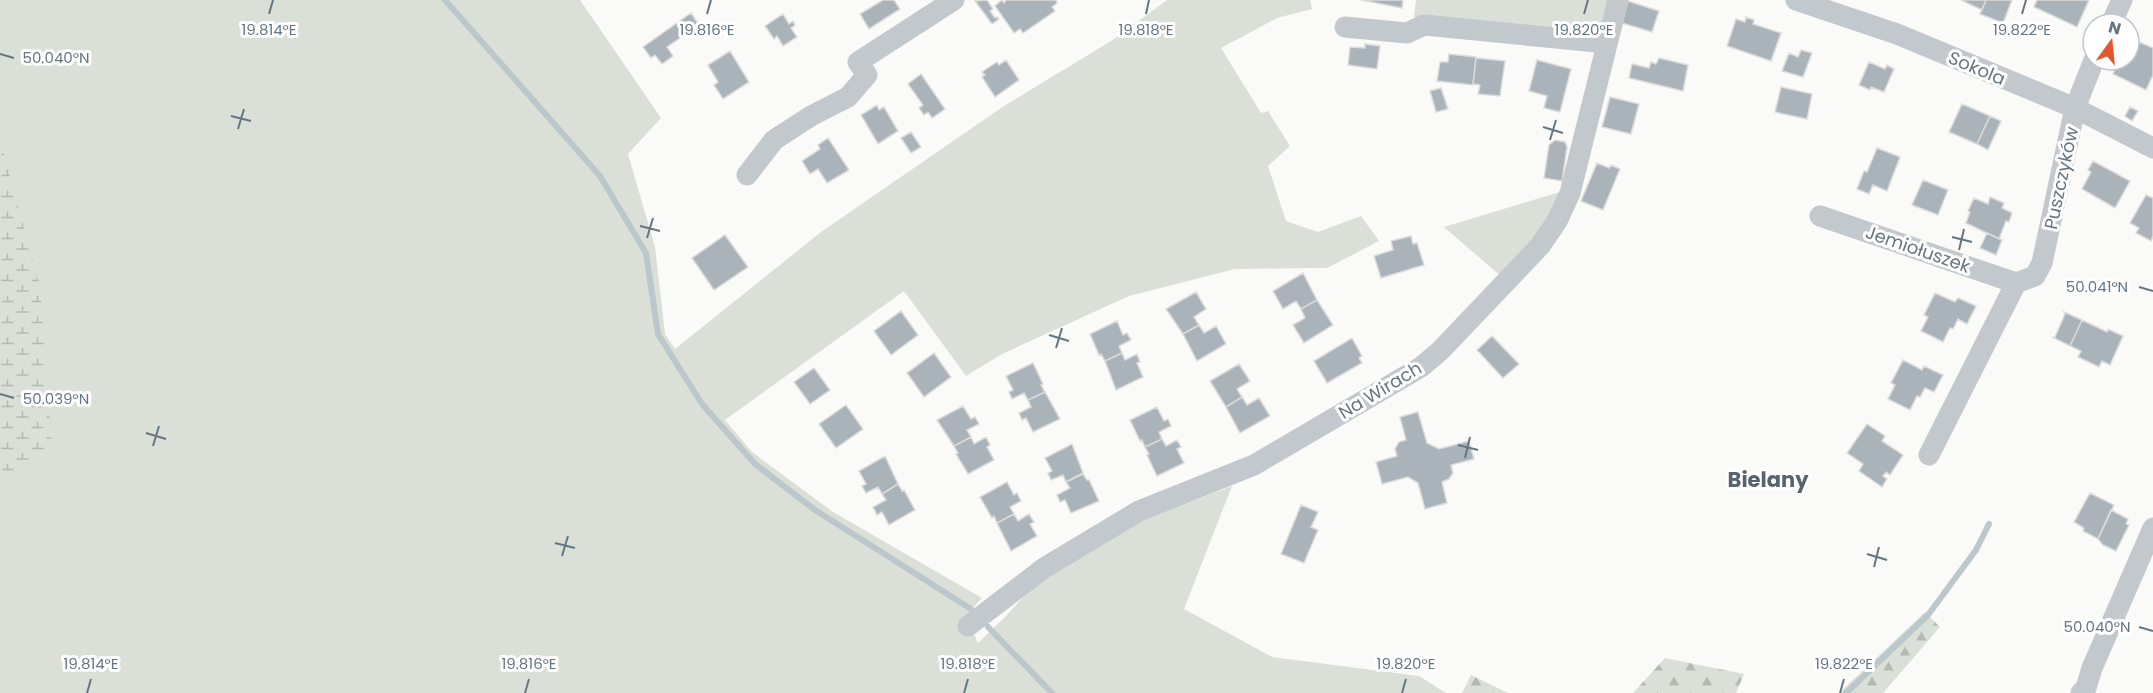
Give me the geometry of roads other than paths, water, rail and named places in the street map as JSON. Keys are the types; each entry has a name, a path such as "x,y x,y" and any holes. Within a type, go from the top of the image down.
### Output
{"street":[{"path":"747,176 774,140 811,116 848,97 858,87 867,75 858,62 954,0"},
{"name":"Na Wirach","path":"968,626 1044,568 1139,511 1254,465 1421,367 1440,351 1540,246 1557,221 1570,193 1618,0"},
{"name":"Sokola","path":"1796,0 1897,34 2075,108 2153,148"},
{"path":"1345,27 1407,33 1424,25 1607,43"},
{"name":"Puszczyków","path":"2016,283 2035,276 2042,263 2075,108 2089,72"},
{"name":"Jemiołuszek","path":"1820,216 2016,283"},
{"path":"1929,455 2016,283"},
{"path":"2088,691 2092,668 2153,528"}],"waterway":[{"path":"445,0 600,176 646,253 658,334 702,404 755,464 815,510 971,609"},
{"path":"1846,693 1928,615 1976,550 1989,524"},
{"path":"988,627 1052,693"}],"district":[{"name":"Bielany","path":"1768,479"}]}
